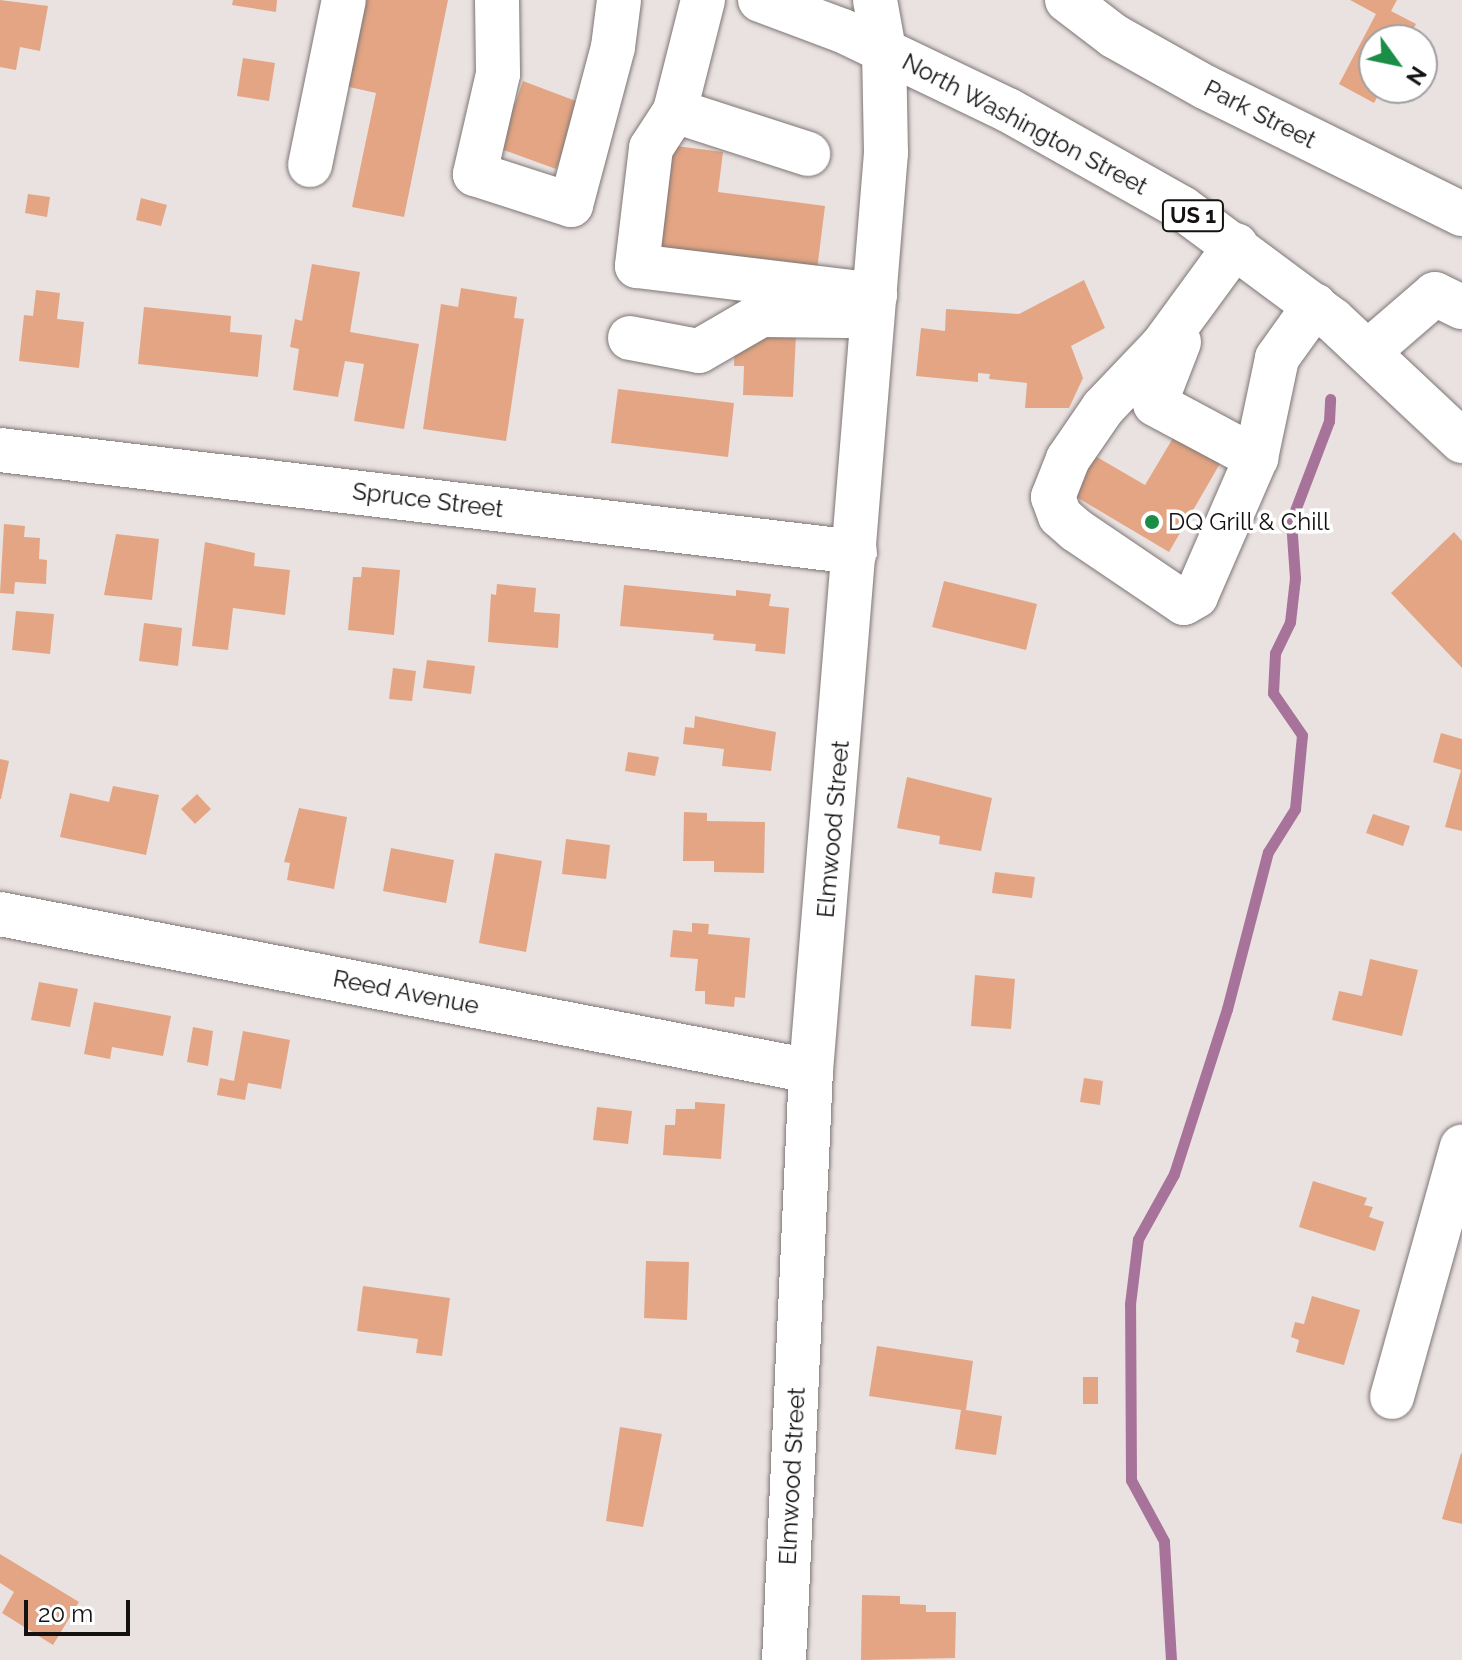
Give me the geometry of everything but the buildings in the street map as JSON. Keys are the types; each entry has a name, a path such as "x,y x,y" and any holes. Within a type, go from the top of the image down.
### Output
{"main road":[{"path":"310,165 344,0"},
{"path":"497,0 498,74 475,174 571,205 613,47 619,0"},
{"path":"703,0 675,111 651,148 637,266 875,306"},
{"name":"US 1","path":"760,0 808,8 884,50"},
{"name":"Elmwood Street","path":"784,1660 811,1071 886,153 884,50 875,0"},
{"name":"Park Street","path":"1067,0 1114,36 1192,80 1462,214"},
{"name":"North Washington Street","path":"884,50 1070,143 1236,245 1369,351 1462,441"},
{"path":"675,111 808,154"},
{"path":"1236,245 1162,346 1103,408 1068,459 1053,497 1060,516 1191,603 1250,454 1277,358 1315,305"},
{"path":"1369,351 1435,294 1462,307"},
{"path":"1196,302 1155,404 1250,454"},
{"path":"630,338 699,351 761,315 875,306"},
{"name":"Spruce Street","path":"0,450 855,552"},
{"name":"Reed Avenue","path":"0,914 811,1071"},
{"path":"1392,1397 1462,1147"}],"waterway":[{"path":"1171,1660 1164,1541 1131,1480 1130,1304 1138,1239 1174,1174 1227,1009 1268,852 1295,809 1302,735 1273,693 1275,653 1290,622 1295,578 1291,521 1329,421 1330,399"}],"place":[{"name":"DQ Grill & Chill","path":"1152,522"}]}
